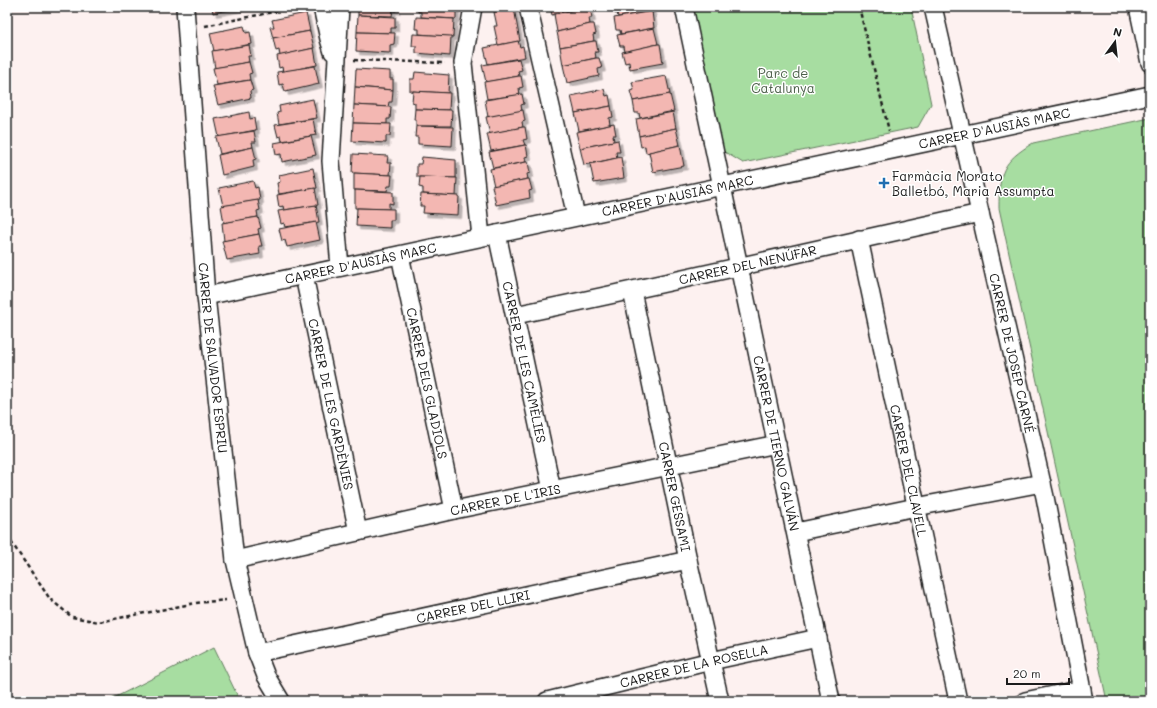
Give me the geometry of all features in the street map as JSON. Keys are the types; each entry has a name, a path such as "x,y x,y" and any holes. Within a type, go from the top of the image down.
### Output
{"street":[{"name":"CARRER DE SALVADOR ESPRIU","path":"185,7 206,296 235,560 257,653 266,676 281,701"},
{"path":"322,7 329,39 336,60"},
{"path":"340,7 331,161 340,267"},
{"name":"CARRER DE LES CAMÈLIES","path":"473,7 463,64 489,236 515,315 552,490"},
{"path":"528,7 576,216"},
{"name":"CARRER DE TIERNO GALVÁN","path":"684,7 831,701"},
{"name":"CARRER DE JOSEP CARNÉ","path":"933,7 1042,483 1083,695"},
{"path":"1138,7 1150,63"},
{"name":"CARRER D'AUSIÀS MARC","path":"206,296 1150,95"},
{"name":"CARRER DEL NENÚFAR","path":"515,315 632,291 980,213"},
{"name":"CARRER DEL CLAVELL","path":"859,239 958,701"},
{"name":"CARRER DELS GLADIOLS","path":"400,255 454,510"},
{"name":"CARRER DE LES GARDÈNIES","path":"304,276 358,532"},
{"name":"CARRER GESSAMI","path":"632,291 688,560 720,701"},
{"name":"CARRER DE L'IRIS","path":"235,560 454,510 777,444"},
{"path":"796,532 1042,483"},
{"name":"CARRER DEL LLIRI","path":"257,653 688,560"},
{"name":"CARRER DE LA ROSELLA","path":"547,701 711,661 818,638"},
{"path":"1025,701 1083,695"}],"path":[{"path":"187,30 297,7"},
{"path":"859,7 893,150"},
{"path":"336,60 463,64"},
{"path":"7,536 50,599 72,617 100,622 196,603 244,598"}],"green space":[{"name":"Parc de Catalunya","path":"693,7 911,7 931,104 918,127 743,163 723,151"},
{"path":"1150,118 1150,701 1107,701 999,208 999,196 1004,169 1015,156 1033,143"},
{"path":"214,647 240,701 108,701"}],"building":[{"path":"212,7 245,7 213,13"},
{"path":"358,7 396,7 396,11 393,10 392,16 358,15"},
{"path":"418,7 456,7 456,19 421,17 421,12 418,12"},
{"path":"550,7 588,7 552,15"},
{"path":"590,7 592,18 589,18 590,24 557,32 554,14"},
{"path":"613,7 651,7 652,11 618,17 617,13 615,14"},
{"path":"514,8 520,41 498,45 494,26 497,26 494,12"},
{"path":"652,11 654,28 621,34 620,30 616,30 614,18"},
{"path":"306,13 310,31 273,38 270,27 274,27 272,20"},
{"path":"358,15 395,17 395,28 391,28 391,33 357,32"},
{"path":"416,17 454,19 453,37 419,34 419,29 415,29"},
{"path":"594,24 596,34 593,35 594,41 560,47 557,32"},
{"path":"244,26 246,33 250,32 252,44 214,51 210,33"},
{"path":"654,28 658,44 625,52 624,46 620,46 617,35"},
{"path":"310,31 314,48 280,56 279,50 276,51 273,38"},
{"path":"357,32 395,33 394,44 390,45 390,53 356,51"},
{"path":"413,34 451,36 450,56 416,53 416,46 412,46"},
{"path":"518,41 520,47 523,46 525,57 488,64 484,48"},
{"path":"596,41 598,52 595,52 596,58 563,65 560,47"},
{"path":"660,44 663,63 630,69 629,62 625,63 622,52"},
{"path":"249,45 251,56 248,56 249,62 215,68 212,51"},
{"path":"314,48 317,65 283,72 282,67 279,68 277,56"},
{"path":"599,58 602,68 598,69 599,76 567,83 563,65"},
{"path":"519,59 522,70 518,71 519,76 486,82 482,65"},
{"path":"249,62 252,73 249,74 250,80 217,85 213,68"},
{"path":"315,66 319,84 285,92 283,84 279,85 277,72"},
{"path":"356,69 390,71 390,79 393,79 393,90 355,87"},
{"path":"415,72 449,75 448,93 410,91 410,79 414,79"},
{"path":"521,76 523,87 519,88 520,95 487,99 484,82"},
{"path":"666,76 670,94 633,101 630,91 634,90 632,82"},
{"path":"250,80 253,90 250,91 251,98 218,105 213,86"},
{"path":"355,87 393,90 392,102 389,102 388,107 354,105"},
{"path":"604,89 606,96 609,95 611,106 575,113 571,96"},
{"path":"413,91 450,93 449,110 415,109 415,103 412,102"},
{"path":"522,94 524,104 521,105 522,111 488,117 485,100"},
{"path":"670,94 674,111 640,118 639,113 635,113 633,101"},
{"path":"313,99 317,118 279,124 277,113 280,112 279,106"},
{"path":"354,105 391,107 390,119 387,119 387,124 353,123"},
{"path":"611,106 613,117 609,118 610,125 579,131 575,113"},
{"path":"415,109 452,110 451,126 416,126 416,120 414,120"},
{"path":"523,110 525,121 522,122 523,127 490,134 486,117"},
{"path":"249,112 250,119 254,118 256,130 219,137 215,119"},
{"path":"673,112 676,128 639,136 636,119"},
{"path":"313,119 316,135 282,141 281,136 278,137 275,125"},
{"path":"353,123 391,124 390,136 386,136 386,143 352,141"},
{"path":"614,124 616,135 613,135 614,141 580,148 576,132"},
{"path":"416,126 453,127 452,146 418,144 418,137 415,137"},
{"path":"525,127 527,139 523,140 525,145 491,151 487,134"},
{"path":"676,128 680,145 646,153 645,146 641,147 639,136"},
{"path":"254,131 256,142 252,142 253,147 220,154 216,137"},
{"path":"311,136 316,155 282,162 281,154 276,155 274,143"},
{"path":"618,140 620,152 616,152 617,158 584,165 580,148"},
{"path":"526,145 528,156 525,157 526,162 493,168 489,152"},
{"path":"680,145 684,166 653,172 649,152"},
{"path":"253,147 256,159 253,160 254,167 222,175 218,155"},
{"path":"353,154 388,156 387,163 391,163 390,175 352,173"},
{"path":"422,157 456,160 456,178 417,177 417,164 421,164"},
{"path":"621,157 624,178 594,183 590,164"},
{"path":"528,162 530,173 527,174 528,179 494,186 490,169"},
{"path":"313,168 317,188 279,194 277,183 280,182 279,175"},
{"path":"354,173 392,175 391,186 388,186 387,191 354,190"},
{"path":"420,177 457,178 456,196 423,194 423,188 419,187"},
{"path":"529,179 532,190 529,191 530,198 496,205 492,186"},
{"path":"253,181 255,188 258,187 260,200 223,206 219,188"},
{"path":"315,188 318,205 284,210 283,206 279,207 277,195"},
{"path":"355,190 393,192 393,204 389,203 389,209 355,208"},
{"path":"421,194 459,196 458,215 423,213 424,206 420,206"},
{"path":"258,200 260,210 257,211 258,217 224,223 221,206"},
{"path":"316,205 319,222 285,227 284,223 281,224 278,211"},
{"path":"357,208 394,209 394,220 390,220 390,228 356,226"},
{"path":"258,217 261,228 258,229 259,234 224,241 222,223"},
{"path":"316,222 320,240 287,247 285,240 282,241 279,229"},
{"path":"259,234 262,246 259,246 260,254 227,260 222,241"}],"place":[{"name":"Farmàcia Morato Balletbó, Maria Assumpta","path":"884,183"}]}
